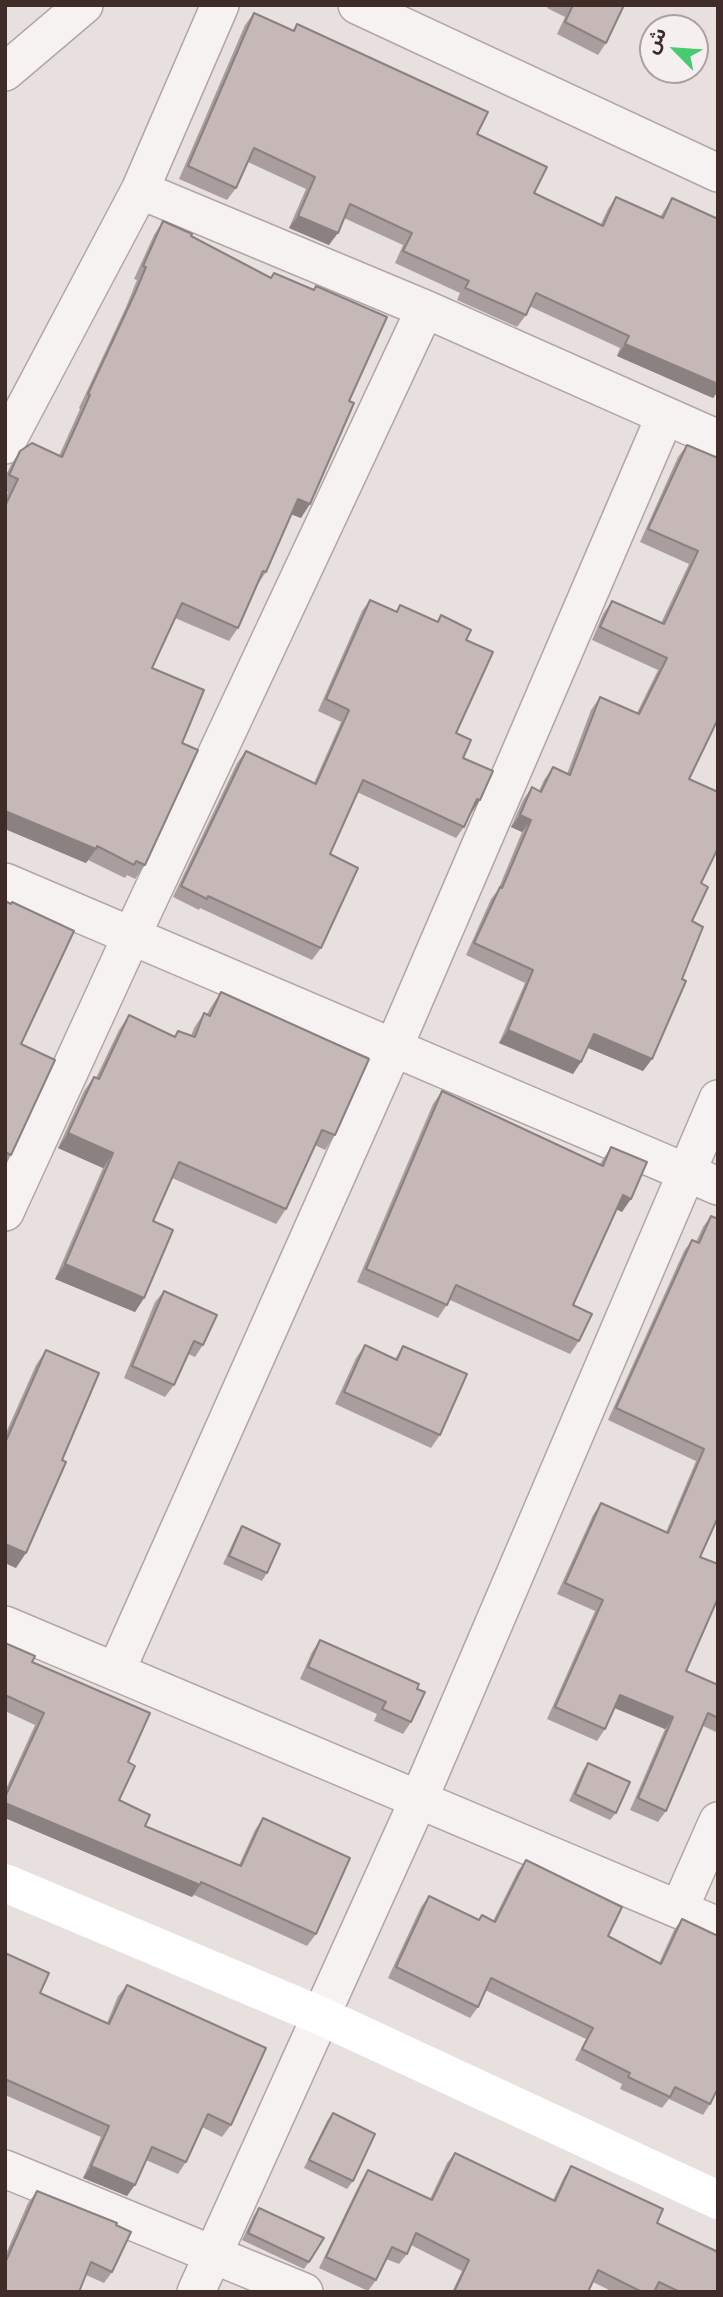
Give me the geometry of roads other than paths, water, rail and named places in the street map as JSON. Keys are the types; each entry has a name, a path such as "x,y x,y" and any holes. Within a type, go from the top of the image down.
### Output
{"street":[{"path":"5,72 84,5"},
{"path":"5,445 140,190 220,5"},
{"path":"357,5 718,173"},
{"path":"140,190 425,309 718,439"},
{"path":"5,1212 425,309"},
{"path":"116,1671 393,1049 665,416"},
{"path":"5,882 702,1180"},
{"path":"195,2292 702,1180 718,1099"},
{"path":"5,1625 718,1926"},
{"path":"679,1909 718,1821"},
{"path":"5,1883 321,2016 718,2200"},
{"path":"5,2169 304,2292"}]}
